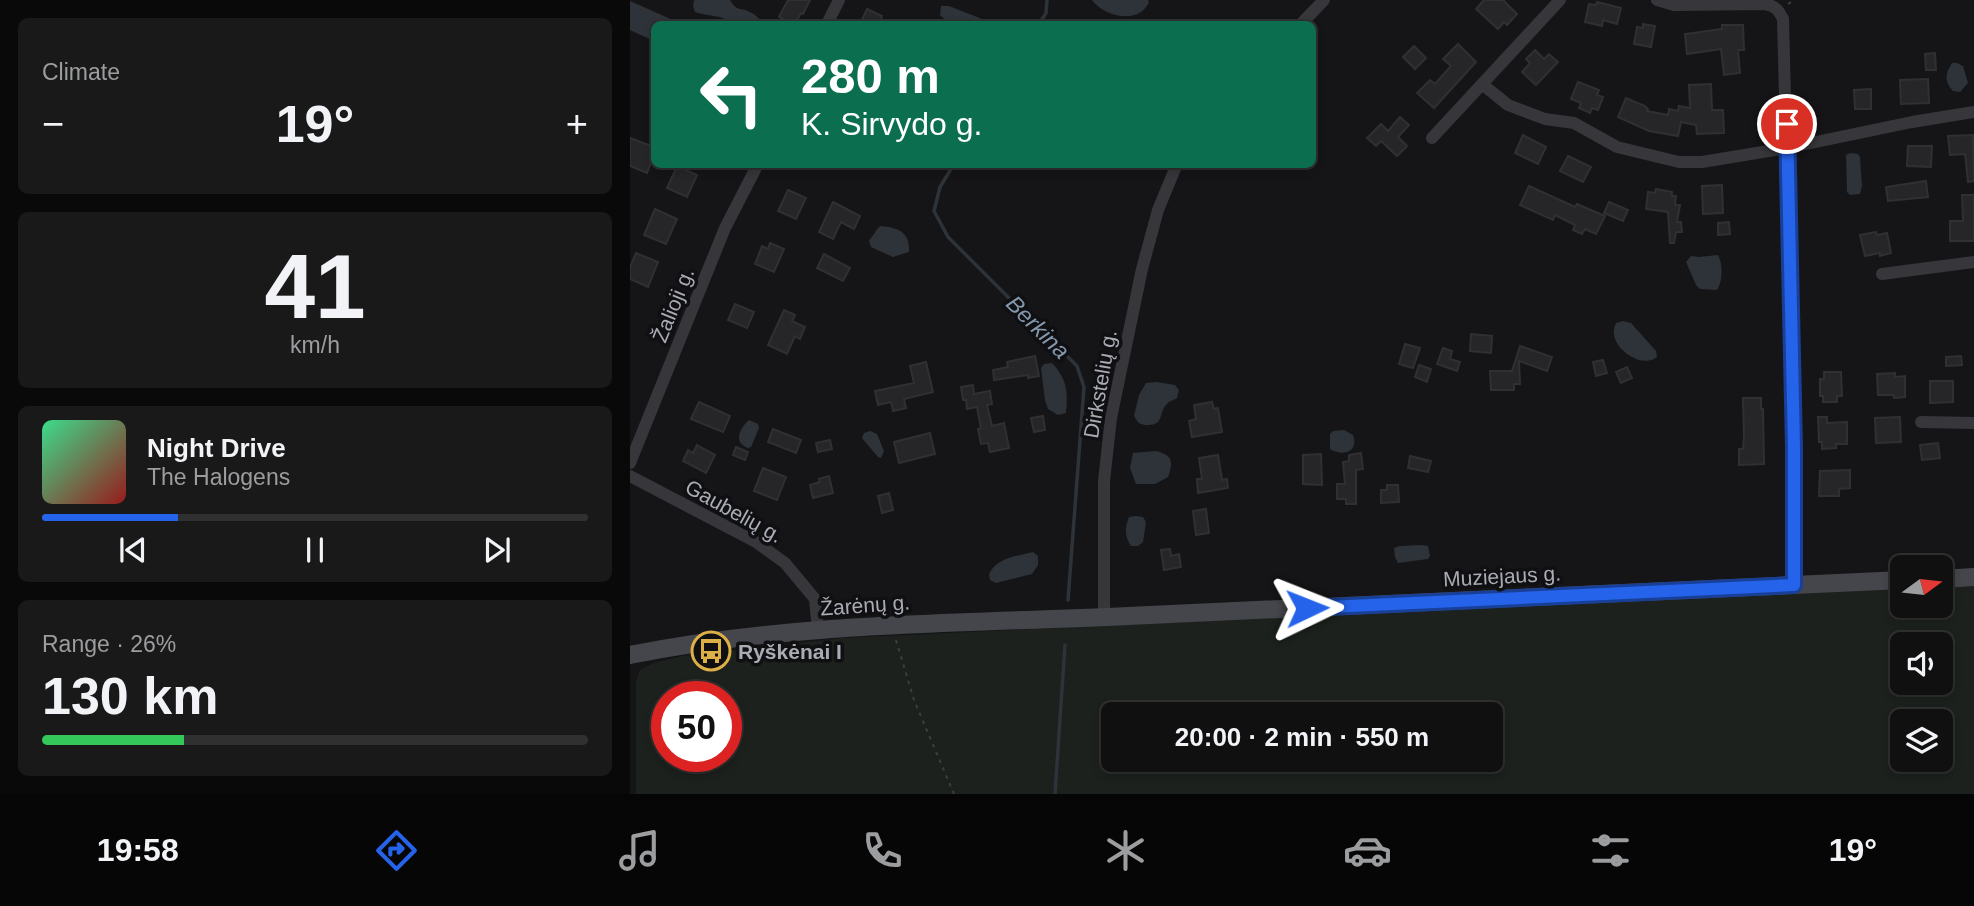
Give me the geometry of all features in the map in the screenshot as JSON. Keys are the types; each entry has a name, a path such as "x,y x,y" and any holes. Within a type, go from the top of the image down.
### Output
{"main road":[{"path":"1953,578 1974,577"},
{"name":"Muziejaus g.","path":"1104,618 1890,581"},
{"name":"Žarėnų g.","path":"630,655 723,638 892,625 1104,618"}],"street":[{"path":"828,21 839,0"},
{"path":"1304,21 1324,0"},
{"path":"1432,138 1560,0"},
{"path":"1657,0 1674,5 1765,4 1779,10 1784,28 1794,448 1794,585"},
{"path":"1482,84 1508,105 1545,119 1574,123 1616,147 1679,162 1702,162 1787,148 1974,112"},
{"name":"Žalioji g.","path":"630,463 725,228 756,168"},
{"name":"Dirkstelių g.","path":"1104,618 1104,481 1111,418 1142,269 1158,210 1175,168"},
{"path":"1882,274 1974,262"},
{"path":"1922,422 1974,422"},
{"name":"Gaubelių g.","path":"630,476 756,542 785,563 816,599 818,631"}],"path":[{"path":"892,625 914,699 954,794"}],"shaded area":[{"path":"694,0 730,0 737,8 752,13 761,21 729,21 695,12"},
{"path":"1092,0 1149,2 1138,14 1121,16 1105,11"},
{"path":"630,1 675,21 651,21 651,40 630,30"},
{"path":"941,6 949,6 987,21 947,21 940,15"},
{"path":"1952,63 1963,66 1968,83 1960,92 1953,91 1947,81"},
{"path":"1851,153 1860,157 1862,186 1860,194 1850,195 1847,192 1846,155"},
{"path":"881,226 902,232 908,240 909,252 893,257 871,247 869,241"},
{"path":"1718,255 1722,272 1717,290 1700,289 1686,262 1691,256"},
{"path":"1616,323 1631,323 1656,351 1657,357 1644,361 1637,359 1619,346 1614,328"},
{"path":"1052,363 1064,380 1066,392 1066,413 1058,415 1048,409 1041,368 1044,364"},
{"path":"1146,383 1175,385 1179,390 1177,398 1164,407 1157,423 1141,424 1134,416 1139,395"},
{"path":"749,420 758,424 759,428 751,447 748,448 740,443 739,436"},
{"path":"1344,430 1353,435 1352,449 1340,453 1330,449 1330,434"},
{"path":"870,431 877,434 884,451 881,458 862,438 864,433"},
{"path":"1156,451 1165,454 1170,460 1168,477 1155,484 1136,484 1130,468 1133,453"},
{"path":"1129,517 1143,517 1146,522 1143,542 1138,546 1131,546 1126,528"},
{"path":"1428,546 1428,559 1398,563 1394,548"},
{"path":"1033,552 1038,556 1038,565 1032,574 996,583 990,580 989,574 997,564 1008,558"},
{"path":"1974,583 1974,794 636,794 636,681 640,670 654,663 682,656 844,638 1890,589 1890,618 1953,618 1953,584"}],"building":[{"path":"788,0 810,0 797,21 779,17"},
{"path":"1484,0 1503,0 1517,14 1507,25 1504,22 1498,29 1476,9"},
{"path":"1597,2 1621,8 1617,24 1603,20 1602,26 1585,22 1589,4 1596,5"},
{"path":"867,9 882,16 880,21 861,21"},
{"path":"1643,24 1655,26 1651,47 1634,44 1637,27 1643,28"},
{"path":"1722,25 1743,25 1744,50 1738,50 1740,73 1724,75 1721,49 1687,54 1685,34 1722,29"},
{"path":"1458,44 1476,62 1434,108 1417,93 1430,80 1435,84 1451,66 1443,59"},
{"path":"1414,46 1426,58 1415,69 1403,57"},
{"path":"1535,50 1544,59 1549,54 1558,62 1536,85 1522,72 1530,63 1526,59"},
{"path":"1935,53 1936,70 1926,70 1925,54"},
{"path":"1928,79 1929,103 1901,104 1900,80"},
{"path":"1578,82 1599,90 1597,95 1603,97 1598,110 1592,108 1590,113 1579,108 1581,103 1571,99"},
{"path":"1711,84 1712,110 1723,110 1724,133 1697,134 1696,125 1681,122 1678,136 1649,131 1618,117 1626,98 1645,106 1647,111 1668,115 1669,109 1678,111 1679,106 1690,108 1689,85"},
{"path":"1871,89 1871,109 1855,109 1854,90"},
{"path":"1400,117 1409,125 1398,137 1407,146 1397,156 1381,141 1376,146 1367,138 1381,124 1388,131"},
{"path":"1523,135 1546,147 1538,164 1515,153"},
{"path":"1973,135 1974,181 1968,182 1965,154 1950,155 1948,136"},
{"path":"630,138 651,146 651,162 647,173 630,166"},
{"path":"1908,146 1932,146 1931,167 1907,166"},
{"path":"1568,156 1591,167 1583,182 1560,171"},
{"path":"676,168 697,175 687,197 667,188"},
{"path":"1926,181 1928,197 1888,201 1886,187"},
{"path":"1722,185 1723,213 1703,214 1702,186"},
{"path":"1529,186 1575,207 1577,204 1605,216 1596,234 1585,229 1582,234 1573,230 1575,225 1555,215 1553,220 1520,205"},
{"path":"1656,189 1672,192 1672,196 1676,196 1675,205 1680,205 1677,222 1681,222 1682,232 1676,232 1674,243 1670,243 1668,212 1646,209 1648,192 1655,193"},
{"path":"788,190 806,198 796,219 778,211"},
{"path":"1962,195 1974,195 1974,241 1950,241 1950,221 1963,221"},
{"path":"833,202 860,216 854,229 841,222 833,239 819,232"},
{"path":"1609,202 1628,210 1623,221 1604,213"},
{"path":"655,209 677,219 666,244 644,235"},
{"path":"1729,222 1730,234 1718,235 1718,223"},
{"path":"1876,232 1877,235 1887,233 1891,253 1865,256 1860,235"},
{"path":"770,243 784,249 774,272 755,264 762,246 768,249"},
{"path":"636,253 658,262 648,287 630,279 630,267"},
{"path":"824,254 850,268 843,281 817,268"},
{"path":"735,304 754,312 747,328 728,320"},
{"path":"784,310 795,315 792,321 805,327 800,339 795,336 787,354 768,345"},
{"path":"1471,334 1492,336 1491,353 1470,351"},
{"path":"1405,344 1420,348 1413,368 1399,364"},
{"path":"1520,346 1552,357 1547,371 1519,361 1520,384 1514,384 1514,390 1491,390 1490,371 1512,371"},
{"path":"1443,348 1452,351 1450,359 1460,362 1457,371 1437,364"},
{"path":"1035,356 1039,376 994,380 993,370 1008,367 1007,362"},
{"path":"1961,356 1962,365 1946,366 1946,357"},
{"path":"1603,360 1607,373 1596,376 1593,362"},
{"path":"926,362 933,392 904,399 906,408 893,411 891,402 878,405 875,391 914,383 910,366"},
{"path":"1419,365 1431,369 1427,382 1415,377"},
{"path":"1627,367 1632,378 1621,383 1616,372"},
{"path":"1824,372 1841,372 1842,396 1837,396 1837,402 1823,402 1823,396 1820,396 1820,379 1824,379"},
{"path":"1895,373 1895,377 1905,376 1905,397 1878,395 1877,374"},
{"path":"1930,381 1953,381 1953,402 1930,403"},
{"path":"973,385 974,394 990,391 992,404 987,405 992,426 1004,423 1009,448 990,452 988,443 981,444 977,407 967,409 961,387"},
{"path":"1743,398 1761,398 1764,464 1739,465 1739,449 1743,449 1744,436"},
{"path":"699,402 730,416 723,432 691,419"},
{"path":"1212,402 1214,409 1218,408 1222,432 1192,437 1189,421 1196,419 1194,405"},
{"path":"1043,416 1045,430 1034,432 1031,418"},
{"path":"1818,417 1827,417 1827,423 1847,422 1847,444 1836,444 1836,448 1822,449 1822,442 1819,442"},
{"path":"1900,417 1901,442 1876,443 1875,418"},
{"path":"773,429 801,440 796,453 768,442"},
{"path":"930,433 935,454 899,463 894,442"},
{"path":"830,440 832,449 818,452 816,443"},
{"path":"1938,443 1940,458 1922,460 1920,445"},
{"path":"697,445 715,455 706,473 683,461 688,450 693,453"},
{"path":"736,447 748,452 745,460 733,455"},
{"path":"1361,453 1363,469 1356,470 1356,504 1346,504 1346,499 1337,499 1337,484 1345,484 1343,462 1349,461 1349,455"},
{"path":"1321,454 1322,485 1303,484 1303,455"},
{"path":"1218,455 1222,480 1227,479 1228,488 1198,493 1197,479 1202,479 1199,458"},
{"path":"1410,456 1431,461 1428,472 1408,468"},
{"path":"763,468 786,477 777,500 754,491"},
{"path":"1850,470 1850,488 1839,489 1839,496 1819,496 1820,471"},
{"path":"829,476 833,493 813,498 810,485"},
{"path":"1387,485 1398,485 1399,502 1381,503 1381,490 1387,490"},
{"path":"889,493 893,510 882,513 878,496"},
{"path":"1206,509 1209,533 1196,535 1193,511"},
{"path":"1170,549 1171,556 1179,554 1181,567 1164,570 1161,550"}],"waterway":[{"name":"Berkina","path":"1041,21 1046,13 1047,0"},
{"name":"Berkina","path":"952,168 940,187 934,211 948,237 1077,366 1084,387 1068,600"},
{"name":"Berkina","path":"1055,794 1065,645"}],"place":[{"name":"Ryškėnai I","path":"711,651"}],"route":[{"path":"1307,608 1794,585 1787,124"}]}
